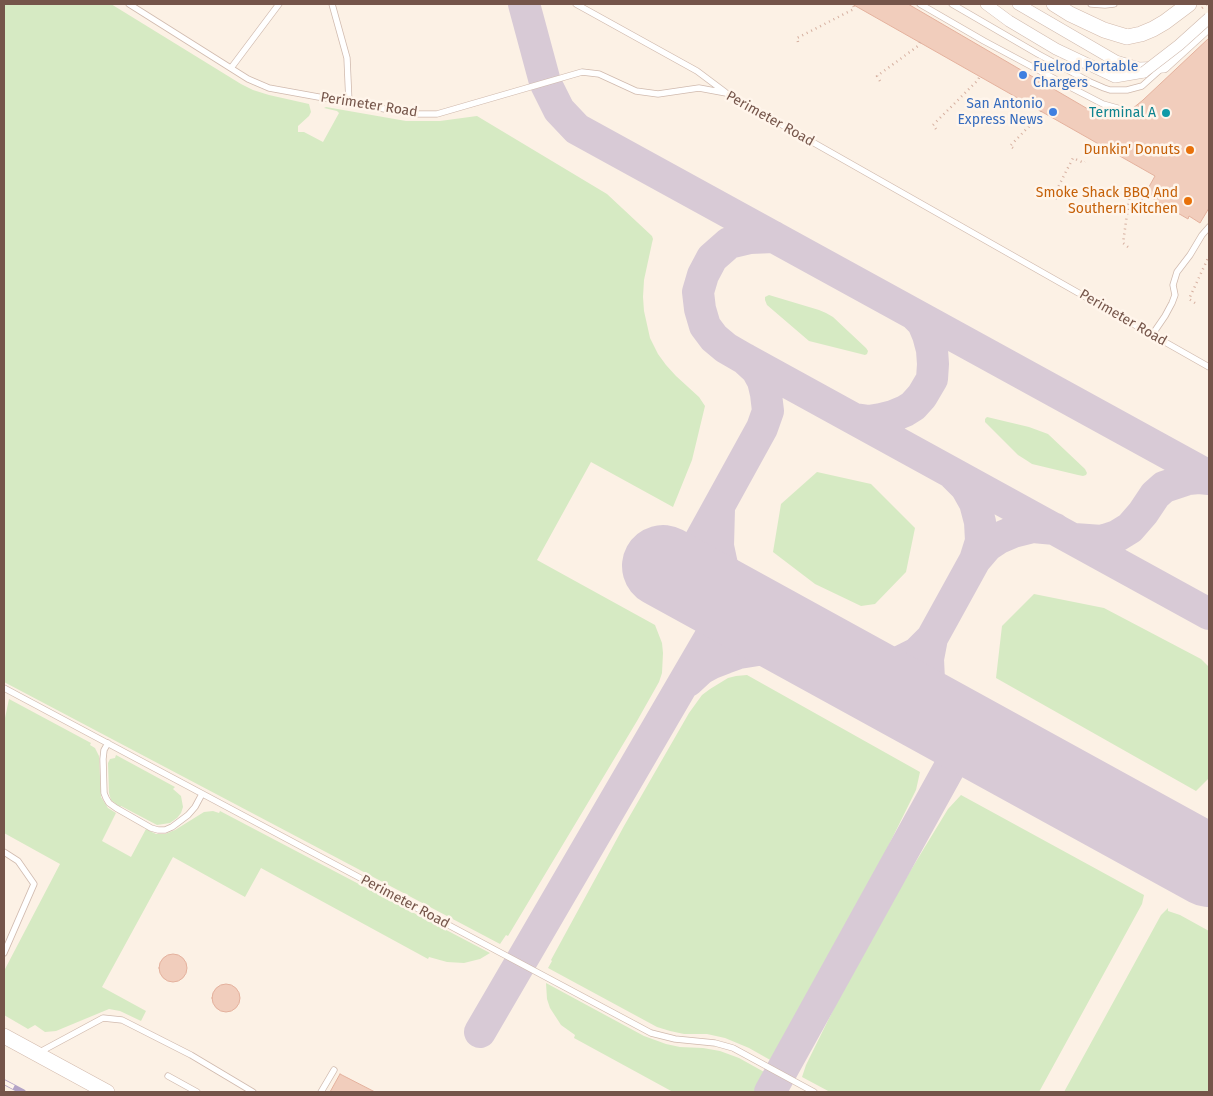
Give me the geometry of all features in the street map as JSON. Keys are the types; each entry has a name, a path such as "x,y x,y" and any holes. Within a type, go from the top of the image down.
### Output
{"main road":[{"path":"1054,4 1104,30 1127,36 1141,34 1154,29 1189,4"},
{"path":"4,1036 107,1092"}],"street":[{"path":"986,4 1009,21 1056,49 1115,78 1144,72 1179,46 1209,18"},
{"path":"1018,4 1116,61 1138,68 1164,67 1209,26"}],"lane":[{"name":"Perimeter Road","path":"129,4 248,79 269,88 412,114 437,114 582,72 599,74 636,91 658,94 699,88 726,93 1209,367"},
{"path":"231,68 278,4"},
{"path":"332,4 347,58 349,103"},
{"path":"576,4 697,70 726,93"},
{"path":"920,4 1070,87 1104,104 1128,111"},
{"path":"952,4 1038,54 1090,82 1110,90 1127,90 1142,86 1164,67"},
{"path":"1091,4 1114,4"},
{"path":"1152,335 1165,316 1175,295 1173,285 1177,272 1209,227"},
{"name":"Perimeter Road","path":"4,688 651,1033 675,1039 715,1043 733,1048 814,1092"},
{"path":"108,743 104,750 104,793 106,798 116,808 151,828 165,830 172,827 188,815 202,794"},
{"path":"4,852 18,861 34,884 4,953"},
{"path":"36,1054 104,1018 122,1020 190,1055 253,1092"},
{"path":"321,1092 334,1070"},
{"path":"168,1076 197,1092"}],"path":[{"path":"798,42 797,38 854,9 853,4"},
{"path":"880,81 877,76 918,46 920,42"},
{"path":"936,129 933,124 980,76"},
{"path":"1013,148 1010,146 1040,115 1041,111"},
{"path":"1057,200 1054,196 1073,158 1085,162"},
{"path":"1128,247 1123,244 1130,193 1144,200 1145,198"},
{"path":"1195,303 1188,299 1209,256"}],"green space":[{"path":"4,4 111,4 241,84 269,95 309,104 311,112 298,126 298,132 304,132 323,142 339,113 324,108 326,107 406,121 440,121 477,116 607,194 652,236 643,297 650,338 666,365 699,397 705,406 692,460 673,507 591,462 537,560 655,625 662,643 662,673 637,721 508,936 506,935 500,944 4,682"},
{"path":"769,295 819,310 833,317 866,348 867,354 809,341 767,305 765,297"},
{"path":"987,417 1029,427 1048,434 1085,469 1086,475 1078,475 1032,464 1018,455 985,422"},
{"path":"817,472 871,484 915,528 906,572 875,604 861,606 815,584 773,552 781,504"},
{"path":"1034,594 1104,608 1201,659 1209,667 1209,778 1196,791 996,678 1002,626"},
{"path":"747,675 920,772 916,790 875,873 772,1061 749,1048 725,1038 707,1034 684,1034 657,1027 548,968 624,826 689,713 702,695 710,689 728,678"},
{"path":"9,699 91,743 90,745 95,748 99,756 101,797 108,808 116,813 102,841 131,857 146,829 156,834 165,834 204,812 213,811 219,813 220,811 490,953 480,959 464,963 447,962 429,957 428,959 261,868 245,897 173,857 102,987 146,1011 141,1021 120,1011 109,1009 56,1031 45,1032 35,1025 28,1029 4,1015 4,971 60,864 4,833 5,718"},
{"path":"116,755 175,787 173,789 181,796 183,807 177,818 170,823 157,825 120,807 111,800 108,763"},
{"path":"961,795 1144,895 1142,904 1039,1092 830,1092 802,1077 806,1065 845,986 895,896 948,809"},
{"path":"1168,908 1168,911 1180,915 1209,931 1209,1092 1064,1092 1161,915"},
{"path":"546,983 644,1036 680,1047 720,1051 739,1058 766,1073 755,1092 673,1092 574,1038 575,1035 561,1025 550,1008 547,999"}],"building":[{"name":"Terminal A","path":"852,4 908,4 1093,112 1106,116 1131,115 1132,109 1209,38 1209,208 1200,223 1189,216 1188,219 1145,194 1155,176"},
{"path":"173,954 183,958 187,968 183,978 173,982 163,978 159,968 163,958"},
{"path":"226,984 236,988 240,998 236,1008 226,1012 216,1008 212,998 216,988"},
{"path":"340,1074 375,1092 330,1092"}],"taxiway":[{"path":"524,4 545,82 559,110 577,129 1209,476"},
{"path":"774,237 750,238 729,243 712,258 703,275 698,292 705,326 714,338 726,348 745,359 1209,614"},
{"path":"855,419 869,421 893,416 905,411 913,406 922,396 932,379 932,350 928,335 923,323 914,314"},
{"path":"681,575 762,428 768,411 763,381 757,370 745,359"},
{"path":"844,665 868,667 885,666 899,662 917,653 932,638 975,560 981,541 980,522 975,503 966,487 954,475"},
{"path":"1074,539 1102,541 1117,536 1130,528 1155,495 1164,487 1188,479 1209,479"},
{"path":"719,509 718,546 724,574 735,596 750,613"},
{"path":"975,560 987,546 1013,532 1033,527 1055,529"},
{"path":"480,1032 730,603"},
{"path":"932,638 928,659 929,680 934,697 943,712 957,728"},
{"path":"688,681 701,669 739,653 783,646 815,649"},
{"path":"770,1092 952,763 965,751 976,748 988,749 1011,757"},
{"path":"1184,852 1195,853 1209,850"}],"runway":[{"path":"663,566 1209,866"}],"railway":[{"path":"4,1082 23,1092"}],"place":[{"name":"Fuelrod Portable Chargers","path":"1023,75"},
{"name":"San Antonio Express News","path":"1053,112"},
{"name":"Terminal A","path":"1166,113"},
{"name":"Dunkin' Donuts","path":"1190,150"},
{"name":"Smoke Shack BBQ And Southern Kitchen","path":"1188,201"}]}
